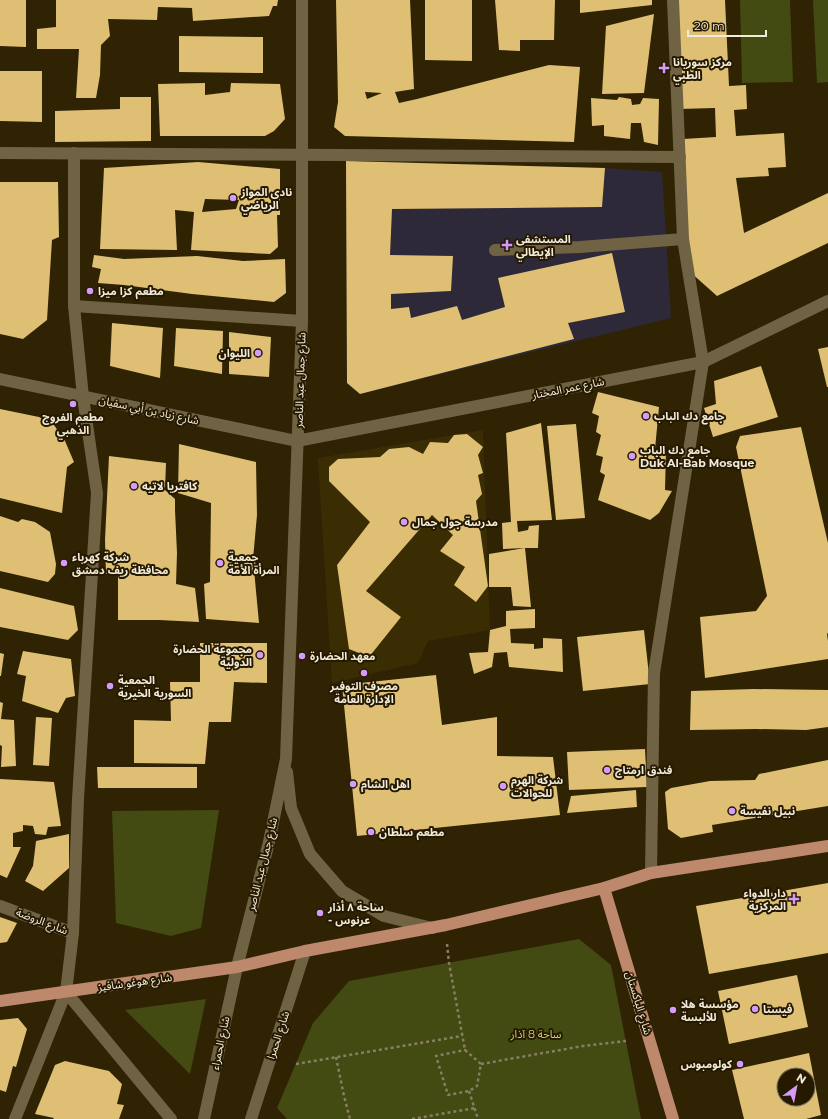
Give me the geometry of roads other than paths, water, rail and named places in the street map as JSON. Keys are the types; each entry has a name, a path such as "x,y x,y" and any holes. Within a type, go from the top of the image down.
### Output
{"main road":[{"name":"شارع هوغو شافيز","path":"0,1001 237,967 305,951 446,925 604,888 651,873 828,846"},
{"name":"شارع الباكستان","path":"604,888 673,1119"}],"street":[{"name":"شارع جمال عبد الناصر","path":"302,0 302,321 286,759 290,808 310,854 342,890 384,916 432,928"},
{"path":"651,873 654,673 703,362 683,239 673,0"},
{"path":"0,153 680,157"},
{"path":"73,933 78,799 97,493 83,396 74,306 74,153"},
{"path":"495,250 580,248 683,239"},
{"name":"شارع عمر المختار","path":"297,441 703,362 828,301"},
{"path":"74,306 302,321"},
{"name":"شارع زياد بن أبي سفيان","path":"0,378 297,441"},
{"name":"شارع جمال عبد الناصر","path":"237,967 269,842 286,759"},
{"name":"شارع الروضة","path":"0,906 73,933 66,992 15,1119"},
{"name":"شارع الحمرا","path":"251,1119 305,951"},
{"name":"شارع الحمراء","path":"204,1119 237,967"},
{"path":"66,992 171,1119"}],"place":[{"name":"مركز سوريانا الطبي","path":"664,68"},
{"name":"نادي المواز الرياضي","path":"233,198"},
{"name":"المستشفى الإيطالي","path":"507,245"},
{"name":"مطعم كزا ميزا","path":"90,291"},
{"name":"الليوان","path":"258,353"},
{"name":"مطعم الفروج الذهبي","path":"73,404"},
{"name":"جامع دك الباب","path":"646,416"},
{"name":"جامع دك الباب Duk Al-Bab Mosque","path":"632,456"},
{"name":"كافتريا لاتيه","path":"134,486"},
{"name":"مدرسة جول جمال","path":"404,522"},
{"name":"شركة كهرباء محافظة ريف دمشق","path":"64,563"},
{"name":"جمعية المرأة الأمة","path":"220,563"},
{"name":"مجموعة الحضارة الدولية","path":"260,655"},
{"name":"معهد الحضارة","path":"302,656"},
{"name":"مصرف التوفير الإدارة العامة","path":"364,673"},
{"name":"الجمعية السورية الخيرية","path":"110,686"},
{"name":"فندق ارمتاج","path":"607,770"},
{"name":"اهل الشام","path":"353,784"},
{"name":"شركة الهرم للحوالات","path":"503,786"},
{"name":"نبيل نفيسة","path":"732,811"},
{"name":"مطعم سلطان","path":"371,832"},
{"name":"دار الدواء المركزية","path":"794,899"},
{"name":"ساحة ٨ أذار - عرنوس","path":"320,913"},
{"name":"فيستا","path":"755,1009"},
{"name":"مؤسسة هلا للألبسة","path":"673,1010"},
{"name":"كولومبوس","path":"740,1064"}],"park label":[{"name":"ساحة 8 آذار","path":"536,1034"}]}
